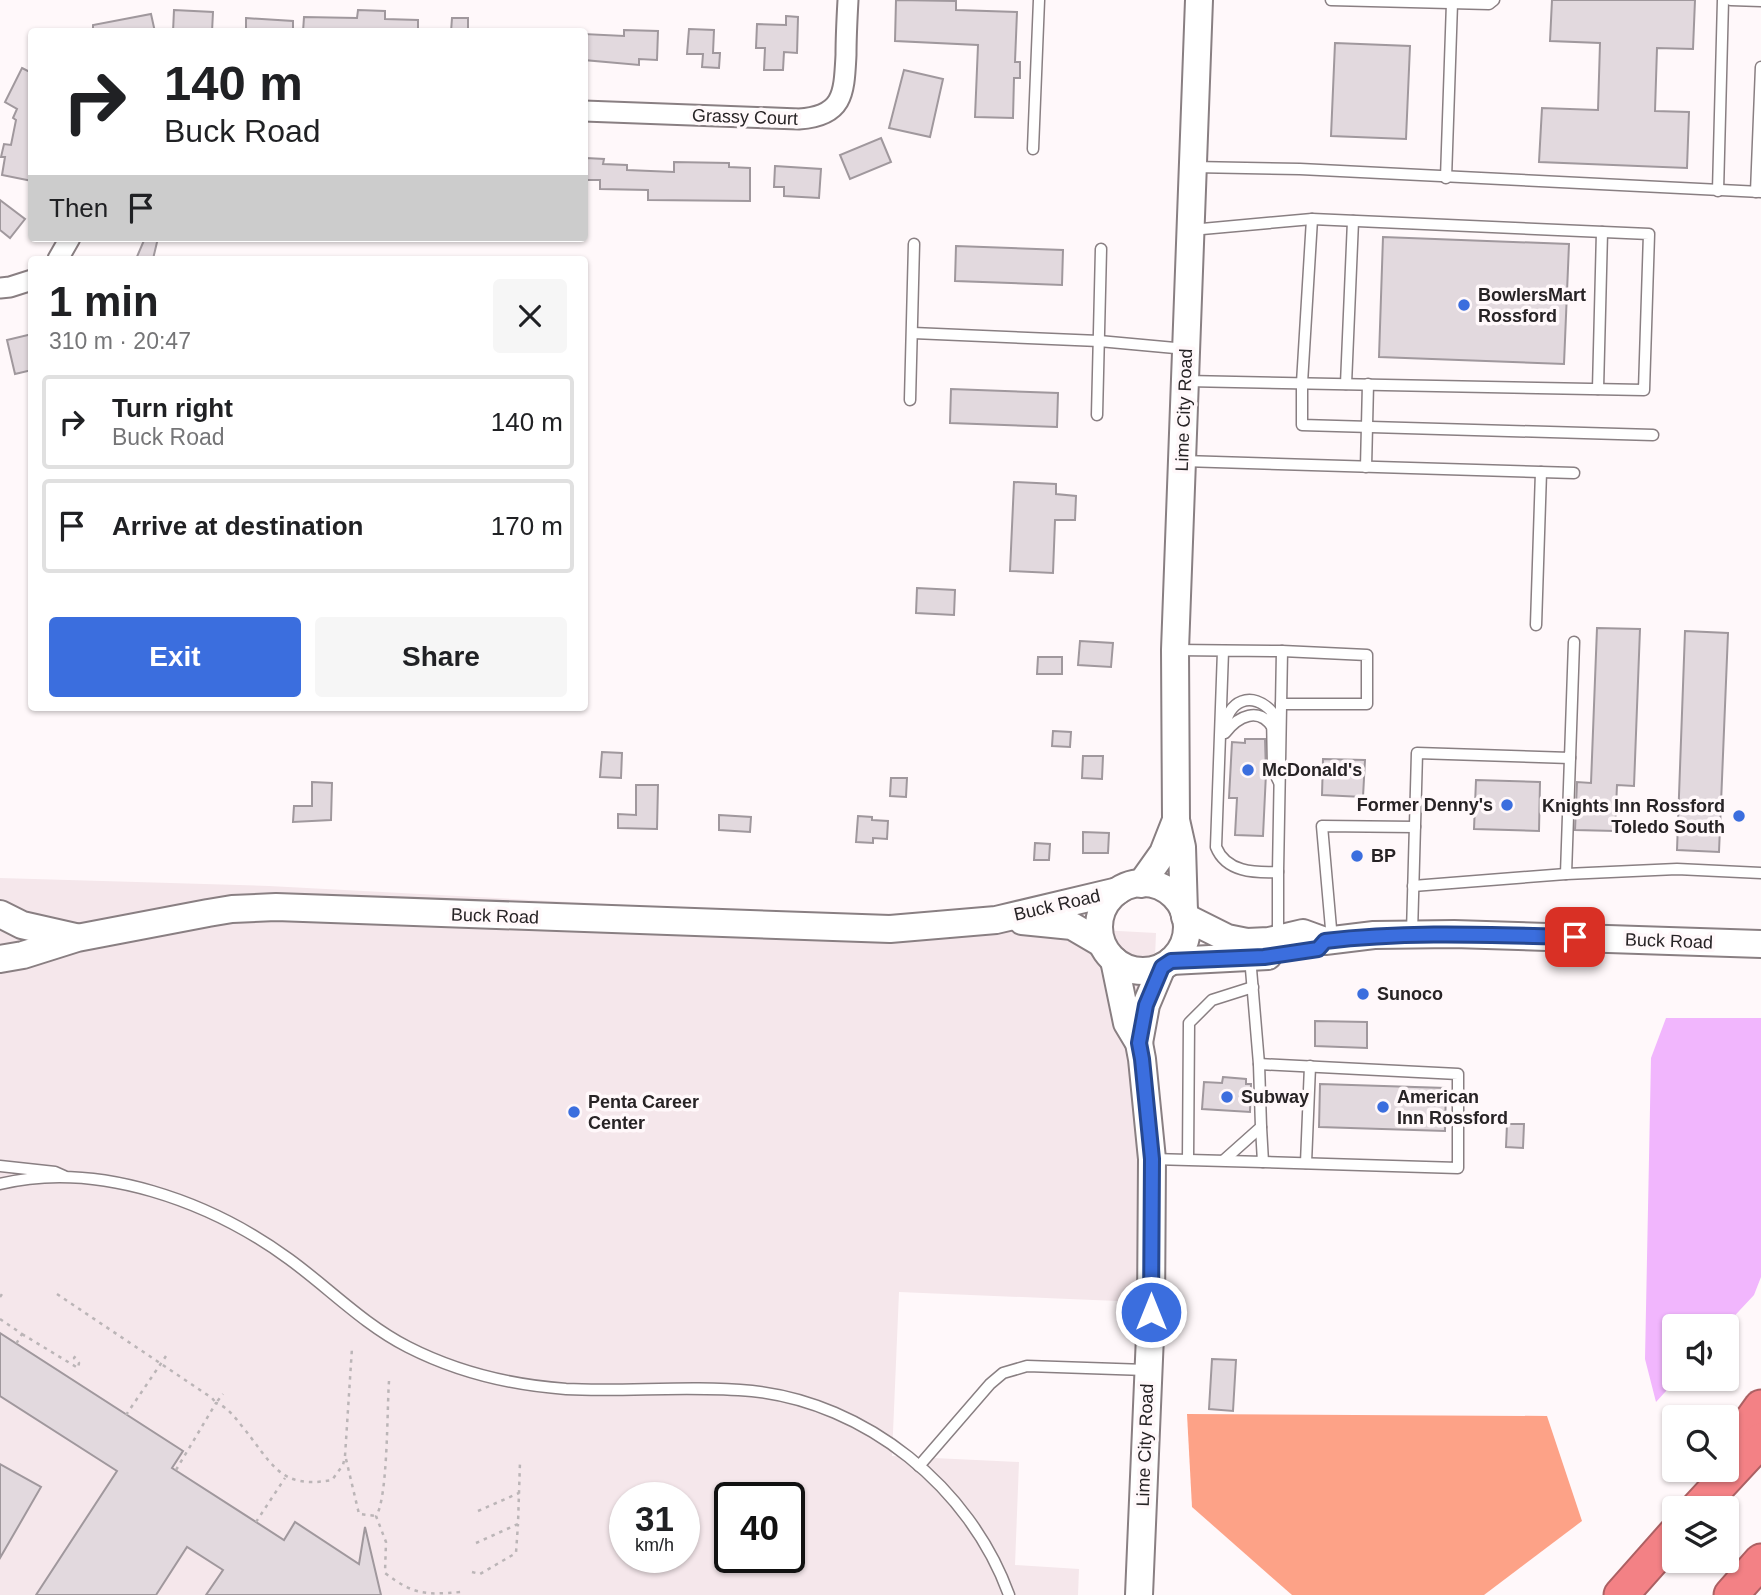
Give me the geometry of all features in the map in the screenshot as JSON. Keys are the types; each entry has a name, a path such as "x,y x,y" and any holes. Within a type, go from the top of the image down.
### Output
{"highway":[{"path":"1739,1437 1761,1407"},
{"path":"1709,1496 1761,1440"},
{"path":"1621,1595 1662,1547"},
{"path":"1731,1595 1761,1560"}],"street":[{"name":"Grassy Court","path":"588,111 799,119 825,114 835,106 843,92 848,0"},
{"name":"Lime City Road","path":"1184,914 1182,847 1176,820 1175,650 1199,0"},
{"path":"0,288 28,281"},
{"name":"Lime City Road","path":"1129,888 1163,853 1176,820"},
{"path":"1159,887 1179,902 1184,914 1185,939 1180,950 1166,964 1145,971 1132,970 1108,952 1098,929 1104,906 1129,888 1159,887"},
{"name":"Buck Road","path":"0,959 23,955 77,937 220,911 252,908 890,929 996,920 1129,888"},
{"path":"0,914 22,925 77,937"},
{"name":"Buck Road","path":"1184,914 1227,937 1247,942 1303,933 1329,941 1412,934 1761,944"},
{"name":"Buck Road","path":"996,920 1072,926 1108,952"},
{"name":"Buck Road","path":"1166,964 1318,949 1329,941"},
{"name":"Lime City Road","path":"1108,952 1127,1024 1139,1043"},
{"name":"Lime City Road","path":"1139,1595 1148,1370 1152,1159 1139,1043 1146,1005 1166,964"}],"lane":[{"path":"1033,149 1039,0"},
{"path":"1331,0 1489,4 1494,0"},
{"path":"1718,191 1723,0"},
{"path":"1731,0 1761,1"},
{"path":"1446,178 1452,3"},
{"path":"1193,167 1300,169 1758,192 1761,67"},
{"path":"1312,219 1302,425 1653,435"},
{"path":"1185,381 1644,390 1649,234 1312,219 1191,230"},
{"path":"1346,384 1353,221"},
{"path":"1598,389 1602,232"},
{"path":"910,400 914,244"},
{"path":"1097,415 1101,249"},
{"path":"913,333 1099,341 1186,349"},
{"path":"1366,467 1368,384"},
{"path":"1182,461 1574,473"},
{"path":"1536,625 1541,472"},
{"path":"1566,874 1574,642"},
{"path":"1175,650 1367,655 1367,704 1281,704"},
{"path":"1223,651 1216,847 1219,855 1236,868 1262,873 1278,872"},
{"path":"1278,939 1282,651"},
{"path":"1216,835 1222,823 1225,722 1240,701 1251,699 1264,702 1272,712 1273,770 1280,782"},
{"path":"1225,733 1232,723 1250,714 1268,720 1273,729"},
{"path":"1412,934 1417,753 1570,758"},
{"path":"1329,941 1322,826 1415,827"},
{"path":"1413,886 1566,874 1676,869 1761,873"},
{"path":"1250,957 1259,1064 1263,1162"},
{"path":"1188,1159 1189,1023 1212,1000 1253,988"},
{"path":"1152,1159 1458,1168 1458,1074 1259,1064"},
{"path":"1306,1163 1310,1066"},
{"path":"1224,1160 1261,1127"},
{"path":"0,1166 55,1172 68,1178"},
{"path":"0,1184 68,1178 123,1184 176,1199 229,1221 291,1260 365,1322 407,1347 452,1367 476,1374 544,1388 736,1390 801,1401 850,1421 895,1446 943,1488 973,1527 994,1561 1009,1595"},
{"path":"919,1466 990,1384 1003,1373 1027,1366 1148,1370"}],"path":[{"path":"0,1297 4,1291"},
{"path":"57,1294 229,1411 285,1477 303,1483 316,1484 332,1480 343,1465 352,1348"},
{"path":"0,1319 78,1368 79,1363 74,1358 77,1354"},
{"path":"16,1344 22,1334"},
{"path":"127,1415 166,1356"},
{"path":"376,1517 380,1510 383,1489 388,1381"},
{"path":"176,1470 223,1394"},
{"path":"345,1456 359,1514 376,1517"},
{"path":"472,1572 480,1574 516,1553 520,1462"},
{"path":"256,1522 285,1477"},
{"path":"478,1511 519,1493"},
{"path":"376,1517 386,1542 385,1573 399,1584 422,1594 460,1592 463,1595"},
{"path":"476,1543 517,1524"}],"shaded area":[{"name":"Penta Career Center","path":"0,878 269,886 1156,933 1141,1302 899,1292 892,1456 1019,1462 1015,1565 1079,1569 1078,1595 0,1595"},
{"path":"1666,1018 1761,1018 1761,1277 1754,1295 1736,1314 1662,1314 1662,1391 1666,1391 1656,1402 1645,1359 1651,1058"},
{"path":"1187,1414 1547,1416 1582,1521 1484,1595 1292,1595 1192,1507"}],"building":[{"path":"896,0 956,1 956,10 1017,12 1015,62 1020,62 1020,78 1014,78 1013,118 975,117 978,45 895,41"},
{"path":"1552,0 1695,0 1693,49 1657,48 1655,111 1689,112 1687,168 1539,162 1542,108 1598,110 1600,43 1550,41"},
{"path":"174,10 213,12 212,28 173,28"},
{"path":"358,10 385,11 385,19 418,20 418,28 303,28 304,17 357,18"},
{"path":"151,14 154,28 93,28 93,25"},
{"path":"786,16 798,17 797,53 784,52 783,70 764,70 765,48 756,48 757,24 786,25"},
{"path":"246,18 293,21 293,28 246,28"},
{"path":"452,18 468,18 468,28 451,28"},
{"path":"689,29 714,30 713,53 720,53 719,68 702,67 703,54 687,54"},
{"path":"624,30 658,31 657,60 639,59 639,65 588,60 588,34 624,36"},
{"path":"1335,43 1410,46 1406,139 1331,136"},
{"path":"22,68 28,71 28,180 2,175 5,157 1,157 4,144 11,145 16,120 13,118 17,109 5,102"},
{"path":"904,70 943,79 930,137 889,128"},
{"path":"881,138 891,162 850,179 840,155"},
{"path":"588,158 604,159 603,164 627,165 627,170 674,172 674,162 729,163 729,167 750,168 750,201 648,200 648,190 600,189 600,180 588,180"},
{"path":"775,166 821,169 819,198 784,196 784,187 774,187"},
{"path":"0,200 25,219 10,238 0,230"},
{"path":"1383,237 1569,244 1564,364 1379,357"},
{"path":"143,242 157,242 154,256 137,256"},
{"path":"956,246 1063,250 1062,285 955,281"},
{"path":"28,335 28,371 15,374 7,340"},
{"path":"951,389 1058,393 1057,427 950,423"},
{"path":"1014,482 1056,484 1056,494 1076,496 1075,520 1055,520 1053,573 1010,571"},
{"path":"917,588 955,590 954,615 916,613"},
{"path":"1597,628 1640,629 1634,786 1617,785 1615,831 1575,830 1577,782 1591,783"},
{"path":"1685,631 1728,633 1719,852 1677,850"},
{"path":"1080,641 1113,643 1111,667 1078,665"},
{"path":"1038,657 1062,657 1062,674 1037,674"},
{"path":"1053,731 1071,732 1070,747 1052,746"},
{"name":"McDonald's","path":"1245,739 1265,739 1263,836 1235,835 1237,798 1229,798 1232,742 1245,743"},
{"path":"602,752 622,753 621,778 600,777"},
{"path":"1083,756 1103,756 1102,779 1082,778"},
{"path":"1323,759 1365,760 1363,797 1322,795"},
{"path":"891,778 907,778 906,797 890,796"},
{"name":"Former Denny's","path":"1476,780 1540,782 1539,831 1474,829"},
{"path":"312,782 332,783 331,820 293,822 294,806 312,806"},
{"path":"636,785 658,785 657,829 618,828 618,814 636,815"},
{"path":"719,815 751,817 750,832 719,830"},
{"path":"858,816 888,821 887,839 873,838 873,843 856,842"},
{"path":"1083,832 1109,833 1108,853 1083,853"},
{"path":"1035,843 1050,844 1049,860 1034,860"},
{"path":"1315,1021 1367,1022 1367,1048 1315,1046"},
{"name":"Subway","path":"1223,1077 1246,1079 1246,1084 1251,1084 1250,1112 1202,1109 1204,1082 1222,1083"},
{"name":"American Inn Rossford","path":"1320,1084 1446,1088 1445,1131 1319,1127"},
{"path":"1507,1124 1524,1124 1523,1148 1506,1147"},
{"path":"0,1333 183,1451 172,1468 284,1540 295,1522 359,1564 365,1527 381,1595 206,1595 223,1570 187,1547 156,1595 36,1595 117,1471 0,1396"},
{"path":"1212,1359 1236,1360 1233,1411 1209,1409"},
{"path":"0,1464 41,1487 0,1558"}],"place":[{"name":"BowlersMart Rossford","path":"1464,305"},
{"name":"McDonald's","path":"1248,770"},
{"name":"Former Denny's","path":"1507,805"},
{"name":"Knights Inn Rossford Toledo South","path":"1739,816"},
{"name":"BP","path":"1357,856"},
{"name":"Sunoco","path":"1363,994"},
{"name":"Subway","path":"1227,1097"},
{"name":"American Inn Rossford","path":"1383,1107"},
{"name":"Penta Career Center","path":"574,1112"}],"route":[{"path":"1151,1312 1152,1159 1139,1043 1146,1005 1162,967 1171,961 1264,957 1318,949 1325,941 1374,935 1575,937"}]}
